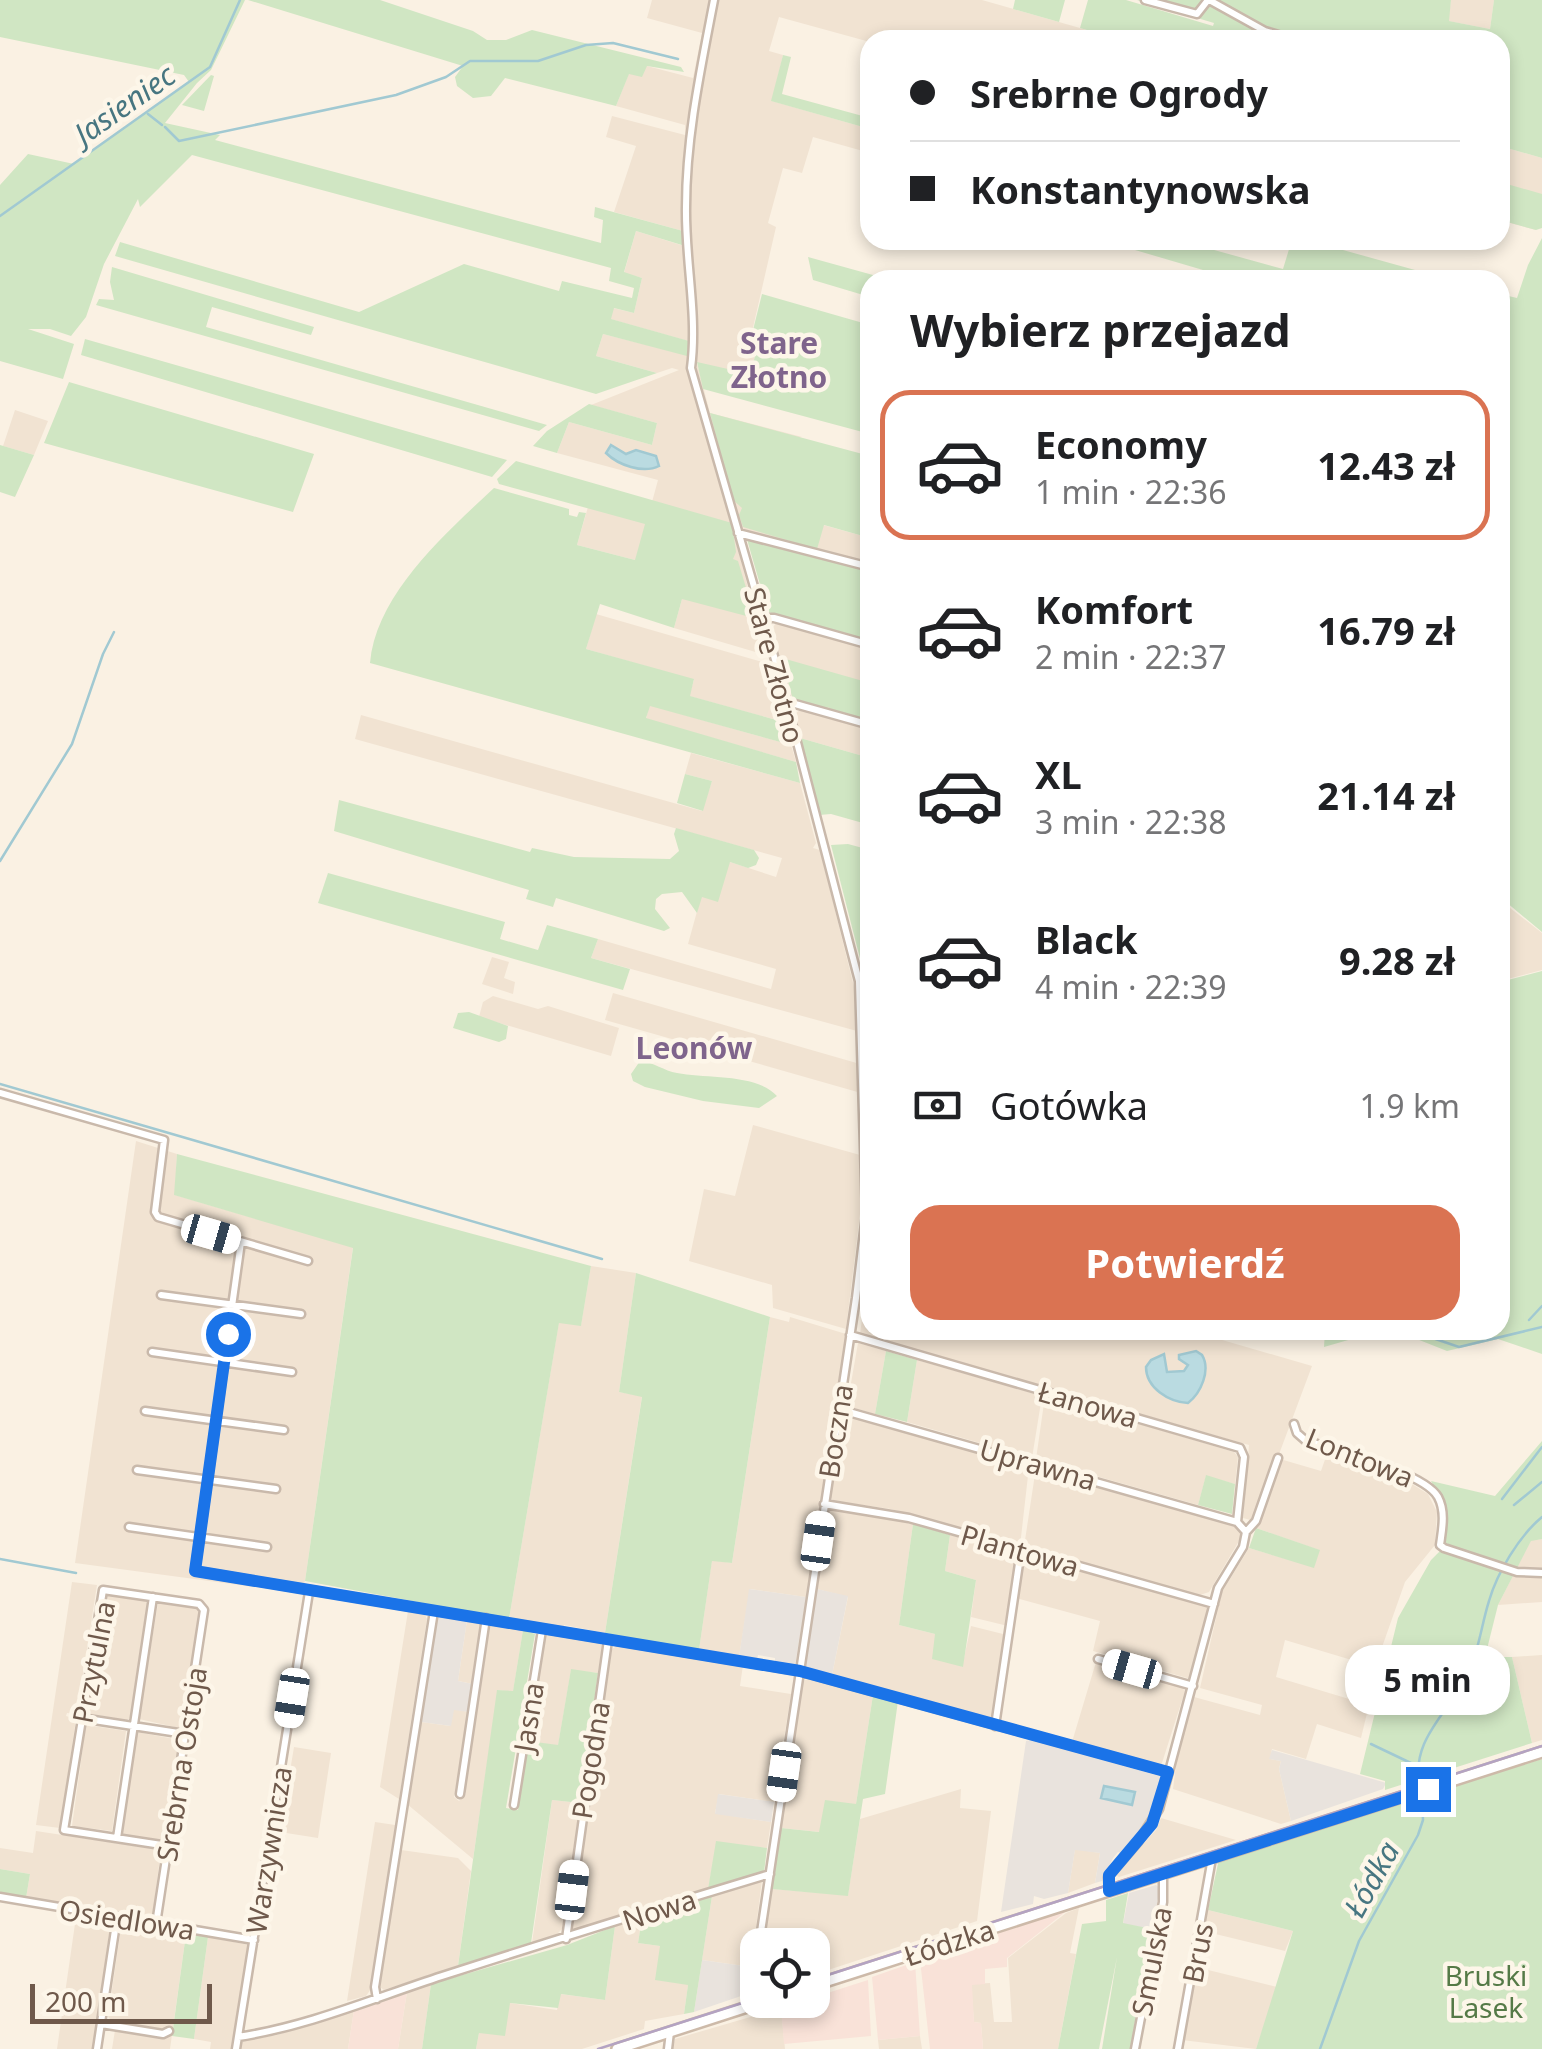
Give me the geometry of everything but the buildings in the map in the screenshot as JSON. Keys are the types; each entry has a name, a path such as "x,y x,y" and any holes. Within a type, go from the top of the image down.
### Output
{"main road":[{"name":"Łódzka","path":"830,1980 1542,1752"},
{"path":"618,2049 740,2009"}],"street":[{"name":"Stare Złotno","path":"714,0 688,152 686,204 694,331 691,368 786,701 860,990"},
{"path":"1145,0 1197,14 1209,0 1263,30"},
{"path":"738,533 860,564"},
{"path":"763,618 860,642"},
{"path":"786,701 860,722"},
{"path":"0,1093 164,1140 156,1216 308,1261"},
{"path":"241,1242 195,1571 800,1671 1168,1772"},
{"name":"Stare Złotno","path":"851,1333 860,1262"},
{"path":"161,1295 301,1314"},
{"name":"Boczna","path":"762,1928 851,1333"},
{"name":"Łanowa","path":"851,1333 860,1336"},
{"name":"Łanowa","path":"875,1340 1240,1448 1244,1456 1238,1522"},
{"path":"152,1352 292,1372"},
{"name":"Uprawna","path":"838,1408 1238,1522"},
{"path":"145,1411 284,1430"},
{"name":"Lontowa","path":"1294,1424 1306,1440 1424,1484 1440,1503 1440,1545 1513,1570 1542,1573"},
{"path":"1109,1891 1109,1875 1152,1824 1218,1588 1245,1542 1246,1532 1256,1522 1278,1458"},
{"path":"137,1470 276,1489"},
{"name":"Plantowa","path":"824,1504 910,1518 1214,1604"},
{"path":"1238,1522 1246,1532"},
{"path":"129,1527 267,1547"},
{"path":"995,1726 1021,1550"},
{"name":"Przytulna","path":"117,1838 64,1830 101,1591 202,1605"},
{"name":"Warzywnicza","path":"236,2049 308,1592"},
{"path":"153,1597 117,1838 168,1846"},
{"name":"Srebrna Ostoja","path":"156,1924 202,1605"},
{"path":"377,1999 434,1611"},
{"path":"460,1794 486,1618"},
{"name":"Jasna","path":"514,1805 542,1630"},
{"name":"Pogodna","path":"566,1939 608,1640"},
{"path":"1098,1659 1193,1686"},
{"path":"81,1718 185,1734"},
{"name":"Brus","path":"1178,2049 1212,1857"},
{"name":"Nowa","path":"238,2037 278,2031 770,1874"},
{"name":"Smulska","path":"1134,2049 1163,1902 1163,1874"},
{"name":"Osiedlowa","path":"0,1897 254,1940"},
{"path":"98,2049 117,1918"},
{"path":"101,2024 163,2034 170,2031"},
{"path":"668,2049 670,2032"}],"shaded area":[{"path":"652,0 982,0 1087,30 860,30 860,39 779,17 769,51 783,55 772,101 860,126 860,150 813,137 802,173 783,168 768,223 776,227 749,345 757,348 750,375 697,363 710,413 802,437 720,449 733,500 860,535 860,561 740,529 733,531 766,655 674,628 682,599 635,560 577,545 588,507 652,502 658,480 557,453 569,422 652,445 657,423 591,405 679,370 657,373 596,356 603,334 687,355 688,341 610,319 613,308 634,313 642,278 624,273 636,231 684,246 683,231 614,212 636,146 606,137 612,116 685,135 685,125 616,106 629,73 647,66 693,78 702,33 647,18"},
{"path":"1451,0 1494,0 1490,29 1448,21"},
{"path":"1510,149 1542,158 1542,203 1536,230 1510,223"},
{"path":"15,410 48,421 34,455 3,446"},
{"path":"596,614 769,664 787,723 689,696 694,680 586,649"},
{"path":"776,622 860,645 860,720 793,701 772,630"},
{"path":"649,705 791,745 796,762 646,719"},
{"path":"801,709 860,726 860,755 800,738 795,714"},
{"path":"361,715 702,811 712,781 685,774 691,753 800,783 816,843 813,848 820,850 854,987 857,1031 591,958 598,939 771,989 776,969 688,944 701,897 730,862 776,877 782,858 355,739"},
{"path":"1510,908 1542,933 1542,970 1510,978"},
{"path":"492,957 509,962 504,978 515,982 513,994 482,984"},
{"path":"613,993 860,1064 860,1093 605,1020"},
{"path":"493,996 538,1009 548,1006 619,1028 611,1056 479,1017 483,1002"},
{"path":"753,1125 860,1155 860,1214 846,1329 773,1308 772,1285 689,1261 704,1189 735,1196"},
{"path":"136,1141 177,1154 175,1195 353,1247 305,1581 300,1593 75,1563"},
{"path":"591,1266 636,1273 619,1392 642,1396 605,1633 564,1625 563,1630 509,1619 559,1322 581,1325"},
{"path":"770,1317 789,1322 790,1317 846,1334 806,1597 750,1589 739,1657 699,1650 712,1560 732,1563"},
{"path":"881,1340 1222,1340 1312,1366 1254,1521 1243,1518 1249,1445"},
{"path":"858,1343 886,1351 875,1414 847,1406"},
{"path":"917,1360 1042,1396 1032,1458 907,1422"},
{"path":"1045,1396 1234,1452 1238,1457 1235,1484 1206,1476 1198,1505 1036,1459"},
{"path":"847,1415 1029,1467 1020,1546 891,1509 834,1501 830,1497 842,1417"},
{"path":"1328,1451 1404,1479 1428,1494 1437,1512 1435,1545 1405,1582 1375,1667 1285,1640 1276,1677 1369,1705 1361,1738 1317,1724 1306,1759 1272,1749 1270,1759 1281,1761 1279,1769 1291,1821 1281,1824 1173,1789 1177,1757 1194,1697 1260,1715 1262,1705 1200,1688 1222,1592 1249,1548 1314,1567 1319,1550 1256,1528 1280,1459 1321,1471"},
{"path":"1040,1470 1238,1527 1239,1541 1209,1592 1200,1595 1024,1547 1035,1474"},
{"path":"828,1510 913,1524 899,1625 935,1634 962,1667 971,1626 1007,1635 995,1721 832,1675 848,1597 817,1589"},
{"path":"950,1535 1019,1555 1008,1626 971,1617 976,1580 945,1571"},
{"path":"1542,1539 1542,1602 1498,1605 1531,1540"},
{"path":"1023,1554 1211,1607 1194,1680 1093,1651 1100,1621 1016,1598"},
{"path":"72,1582 97,1585 77,1714 66,1716 76,1719 60,1828 36,1825"},
{"path":"749,1589 806,1597 795,1666 758,1655 757,1660 739,1657"},
{"path":"817,1589 848,1596 832,1675 807,1669 805,1663"},
{"path":"107,1594 147,1603 127,1720 90,1714 87,1710"},
{"path":"158,1603 200,1611 179,1728 139,1719"},
{"path":"408,1611 424,1613 427,1619 399,1799 380,1787"},
{"path":"439,1616 467,1620 458,1681 473,1684 469,1712 454,1710 451,1726 421,1722"},
{"path":"467,1620 483,1623 473,1684 458,1681"},
{"path":"488,1624 523,1630 513,1692 498,1690 473,1859 407,1804 421,1722 450,1726 453,1709 469,1712 454,1797 459,1801 466,1794 463,1786"},
{"path":"544,1636 600,1642 602,1646 598,1673 571,1670 558,1746 528,1741"},
{"path":"617,1646 743,1665 740,1686 791,1694 774,1802 719,1794 715,1813 771,1822 767,1848 717,1842 708,1889 569,1934 612,1649"},
{"path":"1542,1655 1542,1740 1532,1743 1512,1657"},
{"path":"1096,1662 1181,1686 1185,1691 1161,1766 1072,1742"},
{"path":"811,1677 873,1695 856,1804 820,1832 781,1828 803,1681"},
{"path":"86,1725 126,1731 112,1831 72,1826"},
{"path":"137,1732 180,1740 164,1841 122,1834"},
{"path":"1026,1741 1163,1777 1149,1821 1125,1855 1118,1852 1113,1858 1102,1881 1095,1883 1100,1853 1075,1850 1068,1893 1044,1899 1034,1896 1033,1904 1001,1912"},
{"path":"294,1747 331,1753 318,1838 280,1832"},
{"path":"1272,1750 1386,1783 1383,1789 1291,1821 1279,1769 1281,1761 1269,1759"},
{"path":"961,1789 960,1808 991,1811 977,1921 830,1969 830,1928 766,1928 772,1889 848,1895 860,1819"},
{"path":"718,1794 774,1802 771,1822 715,1814"},
{"path":"552,1800 580,1803 562,1929 532,1943"},
{"path":"1161,1818 1236,1840 1119,1877 1115,1874 1156,1830"},
{"path":"375,1822 395,1825 371,1989 366,1996 347,2001"},
{"path":"36,1831 161,1850 152,1920 26,1898 30,1874 0,1869 0,1848 33,1853"},
{"path":"1075,1849 1100,1853 1095,1883 1068,1893"},
{"path":"401,1850 458,1858 471,1871 458,1966 384,1990 380,1987"},
{"path":"762,1880 756,1928 740,1928 740,1965 702,1960 712,1896"},
{"path":"1156,1885 1160,1888 1152,1929 1123,1924 1129,1893"},
{"path":"1079,1908 1070,1953 1076,1954 1058,2049 983,2049 981,2023 974,2022 971,1984 990,1983 994,2022 1012,2022 1008,1958 1066,1913"},
{"path":"1069,1909 1007,1958 1007,1967 985,1969 985,1984 972,1985 974,2022 981,2023 983,2049 930,2049 920,1960"},
{"path":"1208,1910 1293,1931 1285,1951 1203,1931"},
{"path":"76,1917 107,1922 110,1927 93,2049 57,2049"},
{"path":"642,1918 638,1943 660,1946 688,1985 684,2014 645,2021 644,2029 582,2049 476,2049 479,2033 510,2003 557,2010 560,1994 605,2000 615,1926"},
{"path":"125,1925 186,1934 170,2049 112,2049 116,2024 108,2017 121,1928"},
{"path":"208,1937 249,1945 233,2049 210,2049 211,2042 194,2039"},
{"path":"702,1960 740,1965 740,1996 694,2012"},
{"path":"915,1962 920,2036 878,2040 872,1977"},
{"path":"1196,1967 1277,1987 1256,2049 1182,2040"},
{"path":"868,1980 871,2036 784,2044 782,2018 830,2018 830,1992"},
{"path":"431,1984 422,2049 398,2049 407,1992"},
{"path":"407,1992 398,2049 348,2049 354,2010"},
{"path":"354,2010 348,2049 241,2049 242,2041 277,2035"},
{"path":"747,2018 782,2018 785,2049 672,2049 675,2039"},
{"path":"920,2036 922,2049 879,2049 878,2040"}],"green space":[{"path":"0,0 245,0 211,70 165,123 220,135 215,140 601,243 603,220 594,217 595,207 683,231 685,246 636,231 624,272 642,278 634,313 614,308 611,319 689,341 687,356 603,334 596,356 657,373 596,394 115,256 120,242 359,312 464,264 559,291 562,281 632,298 634,288 609,281 611,268 192,155 140,207 138,199 104,264 86,317 71,336 50,329 28,329 74,344 63,379 0,361 0,185 28,154 74,164 189,82 184,75 0,37"},
{"path":"248,0 380,0 473,31 487,40 506,40 532,30 681,67 684,72 647,66 642,77 629,74 616,106 505,78 491,96 473,98 457,86 455,77 463,66"},
{"path":"1015,0 1065,0 1059,22 1013,9"},
{"path":"1088,0 1126,0 1213,26 1214,23 1137,0 1451,0 1449,21 1490,29 1494,0 1542,0 1542,158 1510,149 1510,30 1080,28"},
{"path":"783,55 791,57 782,94 860,115 860,126 771,101"},
{"path":"214,76 204,111 182,105"},
{"path":"1510,185 1542,194 1542,228 1510,223"},
{"path":"1542,238 1542,932 1510,905 1510,296 1517,298"},
{"path":"1135,250 1214,250 1283,269 1289,250 1343,250 1415,270 1203,270"},
{"path":"808,257 860,271 860,294 813,280"},
{"path":"112,267 314,327 311,335 212,307 206,327 547,425 539,431 96,305 99,299 114,300"},
{"path":"762,294 860,322 860,431 703,389 697,362 750,374 757,349 749,346"},
{"path":"85,339 507,460 492,477 81,355"},
{"path":"69,382 314,454 293,512 44,443"},
{"path":"589,404 657,423 652,445 569,422 557,453 533,446 547,431"},
{"path":"710,413 860,453 860,535 824,525 817,549 743,527 739,515 742,508 733,500"},
{"path":"0,445 34,455 15,497 0,492"},
{"path":"516,461 732,523 736,552 733,559 738,561 753,611 750,617 682,599 674,628 600,604 586,649 694,679 690,696 787,723 791,745 650,706 646,718 796,762 800,783 370,663 375,638 399,589 435,545 494,488 569,509 569,515 586,513 577,545 635,560 645,524 499,484 497,479"},
{"path":"746,536 860,568 860,638 768,612"},
{"path":"782,658 860,680 860,719 793,700"},
{"path":"800,738 860,755 860,822 831,814 819,815"},
{"path":"685,774 712,781 703,811 677,803"},
{"path":"339,800 530,852 532,848 574,857 670,859 679,851 676,828 754,850 759,858 756,865 748,868 730,862 718,902 702,897 697,913 682,892 662,894 656,899 655,909 670,928 664,931 556,898 553,907 526,899 529,890 334,831"},
{"path":"831,845 860,847 860,958"},
{"path":"328,873 505,922 500,939 538,950 547,925 598,939 591,958 630,969 623,990 318,903"},
{"path":"1542,971 1542,1354 1501,1340 1510,1340 1510,979"},
{"path":"469,1012 508,1026 506,1039 499,1042 453,1028 458,1013"},
{"path":"640,1061 677,1073 744,1080 777,1096 759,1108 703,1101 645,1087 633,1081 631,1074"},
{"path":"177,1154 591,1266 581,1326 559,1323 509,1619 305,1581 353,1248 174,1195"},
{"path":"636,1273 770,1317 732,1563 712,1561 699,1650 605,1633 642,1397 619,1392"},
{"path":"1324,1340 1348,1340 1324,1347"},
{"path":"1419,1340 1494,1340 1447,1351"},
{"path":"886,1351 917,1360 907,1422 875,1414"},
{"path":"1542,1441 1542,1539 1531,1541 1498,1605 1485,1657 1512,1657 1532,1743 1385,1790 1385,1781 1360,1774 1398,1618 1440,1551 1446,1507 1431,1481 1495,1496"},
{"path":"1206,1475 1235,1484 1232,1514 1198,1505"},
{"path":"913,1524 950,1535 945,1571 976,1580 963,1667 932,1659 935,1634 899,1625"},
{"path":"1256,1528 1320,1550 1314,1568 1249,1548"},
{"path":"523,1630 535,1634 506,1808 518,1810 528,1741 558,1745 571,1669 598,1673 580,1803 552,1800 531,1943 458,1966 497,1690 513,1691"},
{"path":"873,1695 898,1701 885,1794 863,1799 848,1896 772,1889 781,1828 819,1832 825,1800 856,1804"},
{"name":"Bruski Lasek","path":"1542,1759 1542,2049 1256,2049 1293,1931 1208,1910 1219,1859"},
{"path":"716,1841 767,1848 764,1872 708,1889"},
{"path":"0,1869 30,1874 26,1898 0,1893"},
{"path":"1128,1893 1123,1923 1152,1929 1130,2049 1102,2049 1117,1957 1099,2049 1058,2049 1082,1924 1106,1921 1106,1900"},
{"path":"712,1896 694,2012 684,2014 688,1985 655,1980 660,1946 638,1943 642,1918"},
{"path":"615,1926 605,2000 561,1994 558,2008 510,2003 505,2036 479,2033 476,2049 422,2049 431,1984 567,1945"},
{"path":"186,1934 208,1937 194,2039 172,2036"}],"water":[{"path":"611,445 626,454 636,450 656,456 659,466 638,469 624,464 606,453"},
{"path":"1196,1351 1205,1361 1205,1374 1193,1399 1188,1403 1173,1400 1154,1387 1146,1367 1151,1360 1164,1354 1167,1372 1184,1371 1188,1365 1179,1355"},
{"path":"1104,1786 1135,1792 1132,1805 1101,1798"}],"waterway":[{"name":"Jasieniec","path":"0,216 210,67 240,0"},
{"path":"165,127 179,141 396,95 446,77 470,61 538,61 586,45 613,43 678,59"},
{"path":"148,114 162,125"},
{"path":"0,861 72,744 114,632"},
{"path":"0,1084 602,1259"},
{"path":"1529,1320 1542,1306"},
{"path":"1510,1335 1542,1327"},
{"path":"1438,1340 1459,1347 1488,1340"},
{"path":"1502,1499 1542,1447"},
{"path":"1514,1505 1542,1482"},
{"name":"Łódka","path":"1420,1786 1421,1753 1470,1669 1497,1579 1517,1545 1542,1517"},
{"path":"0,1559 76,1573"},
{"path":"1371,1744 1415,1765"},
{"name":"Łódka","path":"1320,2049 1359,1941 1418,1835 1423,1820 1422,1794"}],"tram line":[{"path":"830,1974 1542,1746"},
{"path":"598,2049 740,2004"}],"district":[{"name":"Stare Złotno","path":"779,359"},
{"name":"Leonów","path":"694,1047"}],"route":[{"path":"228,1334 195,1571 800,1671 1168,1772 1152,1824 1109,1875 1109,1891 1428,1789"}]}
